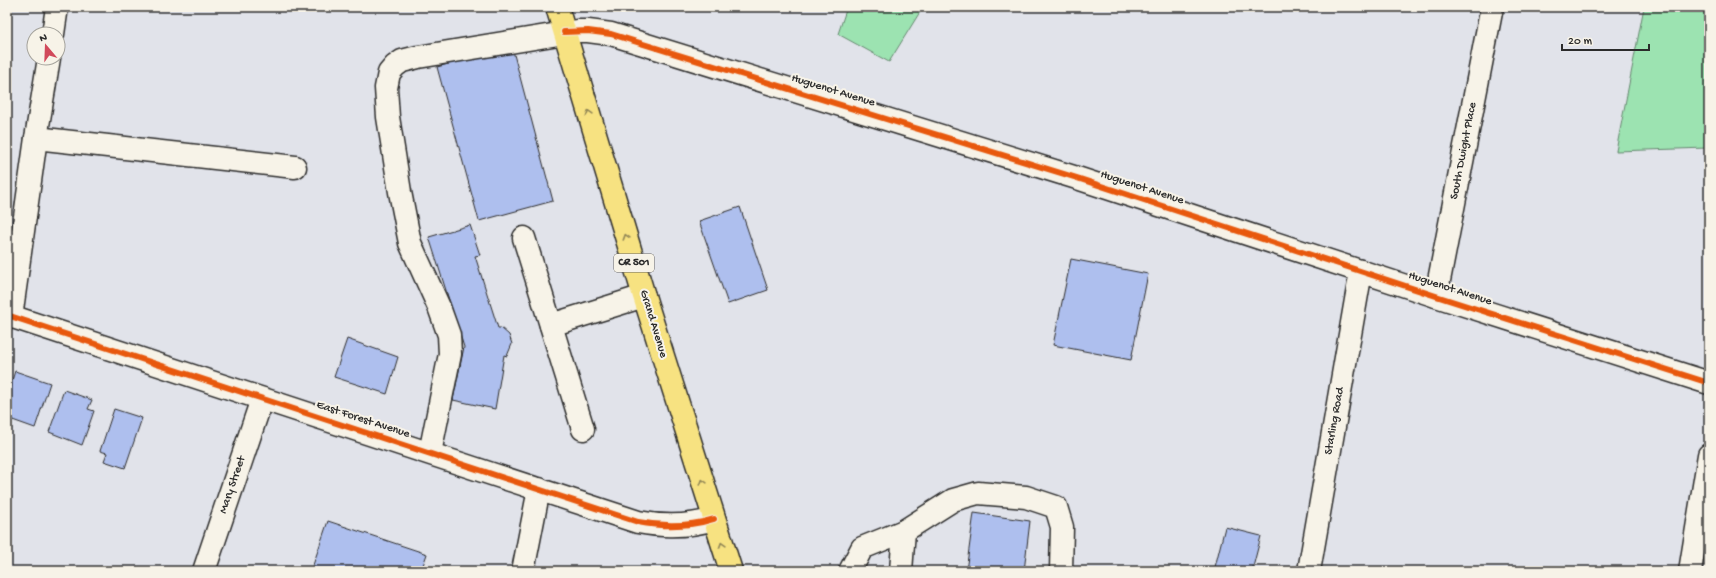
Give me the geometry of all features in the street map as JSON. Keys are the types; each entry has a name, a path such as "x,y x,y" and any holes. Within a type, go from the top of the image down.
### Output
{"main road":[{"name":"Grand Avenue","path":"557,7 644,296 731,571"}],"street":[{"path":"54,26 57,7"},
{"name":"South Dwight Place","path":"1436,296 1492,7"},
{"name":"Huguenot Avenue","path":"430,453 450,354 448,335 439,307 410,243 388,118 386,88 389,73 402,60 564,32 588,31 611,34 1077,178 1436,296 1709,383"},
{"path":"9,316 48,66"},
{"path":"36,138 295,167"},
{"path":"524,238 583,429"},
{"name":"Starling Road","path":"1309,571 1361,271"},
{"path":"551,325 644,296"},
{"name":"East Forest Avenue","path":"9,316 638,522 651,525 680,526 714,519"},
{"name":"Mary Street","path":"204,571 262,399"},
{"path":"1690,571 1709,455"},
{"path":"523,571 539,489"},
{"path":"850,571 862,548 904,531 953,500 978,493 1026,496 1056,507 1062,527 1061,571"},
{"path":"902,571 904,531"}],"green space":[{"path":"847,7 923,7 889,62 838,34"},
{"path":"1644,7 1709,7 1709,150 1707,148 1616,151"}],"building":[{"path":"512,47 553,201 479,221 437,67"},
{"path":"740,207 768,290 728,304 699,221"},
{"path":"470,225 480,255 475,256 498,328 501,328 509,335 512,344 507,356 504,355 495,409 453,400 464,347 429,237"},
{"path":"1071,259 1148,274 1131,360 1053,345"},
{"path":"347,339 398,357 387,394 334,377"},
{"path":"15,371 50,383 35,428 7,418 7,396"},
{"path":"64,390 92,400 88,409 94,411 82,445 49,432"},
{"path":"114,409 142,418 125,468 104,461 107,453 100,451"},
{"path":"974,513 1030,521 1024,571 966,571"},
{"path":"328,521 427,554 421,571 311,571"},
{"path":"1225,527 1261,536 1252,571 1214,571"}],"cycle path":[{"path":"564,32 588,31 611,34 1077,178 1436,296 1709,383"},
{"path":"7,315 638,522 657,525 685,525 714,519"}]}
